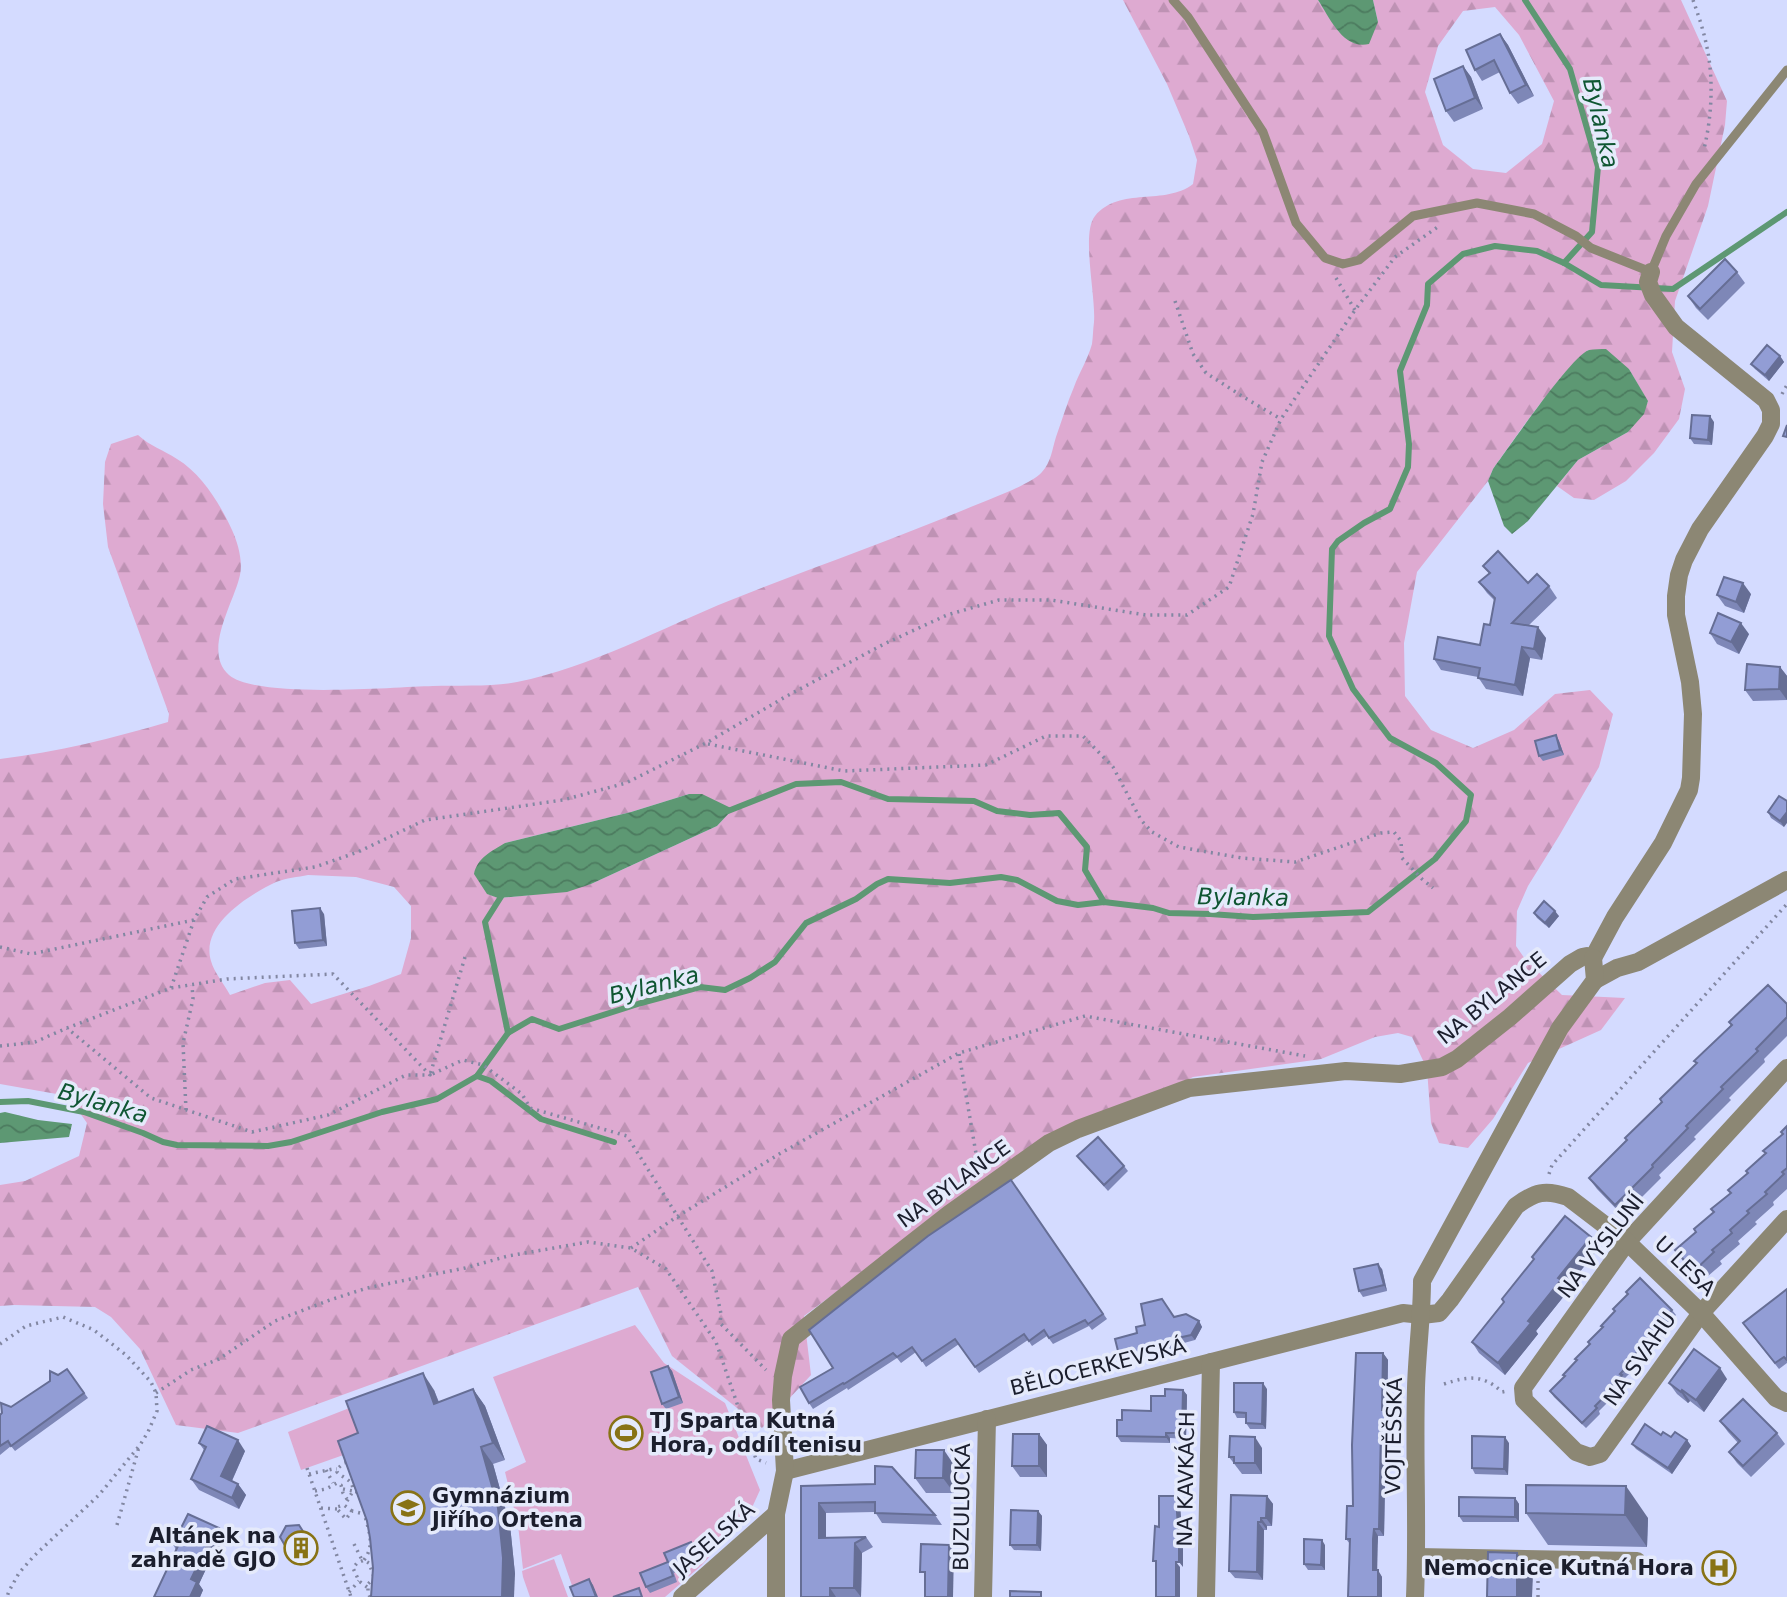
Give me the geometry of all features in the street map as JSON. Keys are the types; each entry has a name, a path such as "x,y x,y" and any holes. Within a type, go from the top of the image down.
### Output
{"street":[{"path":"1650,283 1676,327 1766,400 1771,410 1770,424 1758,447 1700,529 1684,559 1679,575 1676,615 1690,682 1693,714 1691,778 1685,800 1663,843 1615,917 1594,958 1595,980 1617,968 1638,962 1787,880"},
{"name":"NA BYLANCE","path":"776,1597 776,1514 785,1471 781,1400 791,1339 916,1239 1049,1143 1188,1088 1346,1072 1400,1074 1442,1067 1457,1059 1499,1026 1570,964 1582,957 1594,958"},
{"name":"VOJTĚŠSKÁ","path":"1415,1597 1416,1387 1422,1281 1560,1028 1595,980"},
{"name":"NA VÝSLUNÍ","path":"1523,1388 1627,1242 1787,1068"},
{"path":"1422,1315 1439,1313 1516,1206 1530,1196 1543,1193"},
{"name":"U LESA","path":"1543,1193 1568,1197 1627,1242 1700,1312 1776,1398 1787,1403"},
{"name":"NA SVAHU","path":"1523,1388 1524,1400 1576,1452 1595,1457 1600,1454 1700,1312 1787,1219"},
{"name":"BĚLOCERKEVSKÁ","path":"785,1471 1403,1313 1422,1315"},
{"name":"NA KAVKÁCH","path":"1206,1597 1211,1362"},
{"name":"BUZULUCKÁ","path":"983,1597 987,1419"},
{"name":"JASELSKÁ","path":"682,1597 776,1514"},
{"path":"1416,1556 1637,1561"}],"lane":[{"path":"1174,0 1188,17 1263,132 1296,223 1325,258 1343,264 1359,260 1413,216 1477,203 1534,214 1576,236 1650,283 1666,236 1696,184 1787,70"}],"path":[{"path":"1693,0 1706,44 1710,80 1709,127 1704,149"},
{"path":"171,988 194,920 207,897 235,879 315,867 358,852 425,820 563,800 626,783 706,743 884,644 947,615 999,600 1051,600 1146,615 1187,615 1229,587 1253,514 1262,462 1281,419 1355,310 1395,257 1447,220"},
{"path":"1325,258 1355,310"},
{"path":"1175,301 1193,354 1206,373 1281,419"},
{"path":"706,743 844,771 986,765 1045,736 1083,736 1112,767 1141,820 1152,832 1179,846 1242,858 1295,862 1381,833 1394,832 1401,841 1402,858 1433,888"},
{"path":"1543,1193 1552,1165 1787,904"},
{"path":"0,947 31,954 194,920"},
{"path":"430,1075 464,957"},
{"path":"0,1046 35,1042 171,988 228,979 333,974 430,1075"},
{"path":"186,1110 183,1043 193,999 192,985"},
{"path":"631,1248 781,1153 959,1053 1085,1016 1308,1056"},
{"path":"66,1028 151,1098 251,1132 328,1115 406,1075 430,1075 463,1060 485,1066 522,1094 530,1108 627,1136 712,1271 721,1314 720,1324 782,1386"},
{"path":"959,1053 982,1190"},
{"path":"156,1392 191,1370 219,1359 275,1321 330,1300 368,1288 465,1268 508,1256 587,1242 631,1248 666,1269 716,1342 756,1459 785,1471"},
{"path":"0,1344 26,1326 63,1317 93,1331 126,1355 156,1392 157,1411 140,1445 99,1495 19,1573 7,1597"},
{"path":"1444,1384 1461,1378 1480,1378 1492,1382 1502,1392 1523,1388"},
{"path":"117,1525 140,1445"},
{"path":"309,1474 337,1469 344,1463 352,1462"},
{"path":"307,1468 350,1595"},
{"path":"337,1469 337,1472 353,1485 346,1505"},
{"path":"326,1470 331,1482 363,1493"},
{"path":"339,1485 342,1476"},
{"path":"315,1491 339,1485 348,1479"},
{"path":"339,1485 348,1499"},
{"path":"321,1508 337,1509 346,1505"},
{"path":"346,1505 352,1511 364,1514 369,1511"},
{"path":"337,1509 347,1520 352,1511"},
{"path":"341,1570 353,1567 370,1552 371,1543 364,1514"},
{"path":"354,1544 363,1560 369,1563 374,1579 379,1584"},
{"path":"353,1567 359,1581 367,1587 370,1597"},
{"path":"1538,1577 1538,1597"},
{"path":"367,1587 374,1579"},
{"path":"350,1595 359,1581"}],"green space":[{"path":"1123,0 1318,0 1339,32 1378,22 1373,0 1681,0 1727,101 1725,125 1708,206 1675,301 1672,352 1685,389 1679,419 1654,453 1626,481 1594,500 1574,498 1557,486 1578,460 1628,432 1648,402 1629,369 1588,350 1538,407 1493,469 1488,481 1417,572 1404,643 1405,696 1431,730 1473,748 1514,730 1555,694 1590,690 1613,714 1599,767 1528,886 1517,911 1516,946 1525,959 1562,995 1625,998 1601,1030 1528,1063 1493,1119 1468,1148 1439,1143 1431,1123 1427,1069 1412,1037 1398,1033 1375,1037 1321,1059 1193,1077 971,1191 804,1316 811,1375 762,1428 672,1356 638,1287 238,1433 176,1425 140,1349 111,1317 95,1307 0,1306 0,1185 25,1181 79,1156 87,1123 68,1096 0,1084 0,759 85,744 168,722 169,714 108,547 103,504 105,462 111,444 138,435 186,465 209,490 222,510 236,541 241,570 219,640 221,665 229,675 244,682 267,687 326,690 508,684 572,667 731,600 995,497 1028,482 1042,472 1049,460 1069,399 1092,344 1094,311 1089,236 1095,216 1117,201 1169,194 1193,184 1197,160 1167,84","holes":["1495,7 1519,35 1554,101 1542,144 1506,173 1473,169 1443,145 1425,92 1438,46 1463,11","689,794 733,809 717,826 591,884 531,895 499,898 488,894 505,843 631,812","308,875 356,877 394,887 411,906 411,938 401,974 311,1004 290,980 265,983 230,995 211,961 213,935 229,913 241,903 280,881"]},
{"name":"TJ Sparta Kutná Hora, oddíl tenisu","path":"635,1325 664,1363 725,1403 760,1490 750,1512 702,1565 665,1597 576,1597 561,1554 523,1569 518,1525 505,1472 526,1462 493,1377"},
{"path":"352,1407 366,1447 301,1470 288,1432"},
{"path":"554,1559 568,1597 530,1597 522,1571"}],"water":[{"path":"1318,0 1373,0 1378,22 1369,44 1352,42 1338,31"},
{"path":"1606,349 1629,369 1648,401 1644,414 1628,432 1578,460 1528,521 1512,534 1504,526 1488,481 1493,469 1540,404 1580,356 1589,350"},
{"path":"689,794 702,794 733,809 717,826 591,884 567,892 498,898 487,894 474,874 482,859 505,843 631,812"},
{"path":"0,1113 72,1124 69,1137 0,1143"}],"building":[{"path":"1500,34 1526,85 1510,93 1494,60 1475,70 1466,50"},
{"path":"1463,66 1475,98 1446,111 1434,79"},
{"path":"1725,259 1737,272 1700,309 1688,296"},
{"path":"1767,345 1780,356 1765,375 1751,364"},
{"path":"1692,415 1710,416 1708,440 1690,438"},
{"path":"1498,551 1528,583 1537,574 1549,586 1512,623 1538,627 1534,649 1522,647 1515,685 1478,678 1480,668 1434,659 1438,637 1480,645 1484,624 1490,625 1495,598 1479,582 1490,573 1483,566"},
{"path":"1724,577 1743,583 1736,602 1717,595"},
{"path":"1718,613 1741,623 1731,642 1710,633"},
{"path":"1747,664 1780,667 1779,689 1745,690"},
{"path":"1556,735 1560,750 1539,756 1535,741"},
{"path":"1779,796 1787,801 1787,812 1780,821 1768,812"},
{"path":"1544,901 1555,911 1545,923 1534,913"},
{"path":"320,908 323,940 295,943 292,911"},
{"path":"1768,985 1787,1004 1787,1017 1686,1126 1688,1128 1653,1167 1615,1205 1589,1178 1662,1102 1660,1099 1697,1063 1694,1061 1732,1025 1729,1022"},
{"path":"1787,1126 1787,1168 1782,1172 1784,1174 1694,1271 1675,1250 1696,1232 1694,1229 1714,1212 1711,1209 1731,1193 1728,1190 1748,1173 1746,1171 1766,1153 1763,1151 1783,1134 1781,1132"},
{"path":"1098,1137 1124,1166 1104,1185 1077,1156"},
{"path":"1011,1180 1103,1314 1088,1324 1085,1320 1049,1338 1044,1330 1029,1341 1024,1334 975,1367 955,1339 922,1361 912,1347 897,1357 893,1353 809,1403 800,1387 833,1368 809,1330 928,1236"},
{"path":"1565,1216 1591,1237 1528,1321 1531,1323 1498,1363 1472,1342 1504,1302 1502,1299 1534,1259 1532,1257"},
{"path":"1378,1264 1384,1285 1359,1291 1354,1269"},
{"path":"1640,1278 1672,1310 1645,1341 1647,1343 1632,1357 1634,1359 1620,1374 1622,1375 1595,1406 1597,1408 1582,1423 1550,1391 1565,1376 1563,1375 1577,1360 1575,1359 1590,1344 1588,1342 1615,1311 1613,1309 1628,1294 1626,1292"},
{"path":"1787,1289 1787,1360 1784,1357 1775,1363 1743,1323"},
{"path":"1162,1299 1174,1317 1186,1314 1199,1321 1191,1335 1169,1340 1170,1345 1120,1359 1115,1339 1137,1333 1136,1327 1145,1325 1141,1304"},
{"path":"1694,1349 1720,1368 1696,1400 1669,1383"},
{"path":"1356,1353 1383,1353 1382,1410 1393,1410 1392,1428 1381,1428 1379,1529 1374,1529 1373,1539 1373,1570 1378,1570 1378,1597 1348,1597 1350,1539 1346,1539 1347,1506 1353,1506 1352,1445"},
{"path":"668,1366 679,1397 662,1404 651,1372"},
{"path":"67,1369 84,1393 11,1446 8,1441 0,1446 1,1403 11,1407 50,1381 50,1371 58,1375"},
{"name":"Gymnázium Jiřího Ortena","path":"423,1373 434,1404 473,1389 493,1443 481,1447 498,1508 503,1558 502,1597 371,1597 373,1568 367,1521 338,1441 358,1433 346,1401"},
{"path":"1234,1383 1263,1383 1262,1424 1246,1423 1246,1413 1234,1412"},
{"path":"1165,1389 1183,1390 1182,1433 1166,1433 1166,1437 1117,1436 1117,1420 1122,1420 1122,1410 1151,1411 1151,1396 1165,1396"},
{"path":"1743,1399 1777,1433 1743,1466 1729,1452 1740,1441 1720,1421"},
{"path":"1645,1424 1661,1435 1663,1432 1671,1437 1675,1432 1687,1440 1668,1468 1632,1444"},
{"path":"207,1426 238,1440 221,1476 238,1484 232,1498 191,1479 206,1447 199,1443"},
{"path":"1013,1434 1039,1434 1039,1466 1012,1466"},
{"path":"1230,1436 1255,1437 1255,1463 1234,1463 1234,1457 1229,1457"},
{"path":"1472,1436 1505,1437 1504,1469 1472,1468"},
{"path":"916,1450 944,1450 943,1478 915,1478"},
{"path":"875,1466 892,1467 935,1515 875,1513 875,1502 819,1503 819,1538 866,1537 855,1543 854,1588 830,1588 830,1597 801,1597 801,1486 875,1484"},
{"path":"1526,1485 1626,1486 1625,1515 1526,1513"},
{"path":"1231,1495 1267,1496 1266,1518 1261,1518 1261,1522 1258,1522 1257,1572 1229,1571"},
{"path":"1159,1496 1176,1496 1179,1562 1176,1562 1176,1597 1156,1597 1156,1561 1153,1561 1155,1526 1159,1527"},
{"path":"1459,1497 1515,1498 1515,1517 1459,1516"},
{"path":"1011,1510 1038,1511 1037,1545 1010,1545"},
{"path":"188,1514 219,1528 191,1579 197,1582 190,1597 154,1597 178,1546 173,1544"},
{"path":"299,1525 306,1536 300,1548 287,1549 280,1537 286,1526"},
{"path":"1304,1539 1322,1540 1321,1565 1304,1564"},
{"path":"691,1542 697,1556 670,1567 673,1576 646,1587 640,1573 668,1562 664,1553"},
{"path":"921,1544 949,1545 948,1597 925,1597 925,1572 920,1572"},
{"path":"1488,1552 1517,1553 1517,1597 1487,1597"},
{"path":"589,1579 596,1597 574,1597 570,1587"},
{"path":"639,1588 642,1597 613,1597"},
{"path":"1010,1591 1041,1592 1041,1597 1010,1597"}],"waterway":[{"name":"Bylanka","path":"0,1102 28,1101 84,1112 177,1145 268,1146 291,1142 382,1112 437,1099 477,1076 508,1033 532,1019 559,1029 700,987 725,990 775,962 806,923 856,899 888,879 950,883 1001,877 1017,880 1057,901 1078,905 1104,902 1153,908 1169,913 1253,917 1368,912 1435,859 1466,821 1471,795 1436,763 1390,738 1353,689 1329,636 1332,549 1338,541 1364,523 1390,509 1408,467 1409,444 1400,371 1427,305 1428,284 1463,254 1495,246 1537,251 1564,263 1592,232 1598,167 1570,69 1525,0"},
{"path":"1564,263 1601,285 1673,289 1787,212"},
{"path":"728,811 796,784 841,782 888,799 974,801 997,811 1030,815 1059,813 1087,847 1085,870 1104,902"},
{"path":"504,892 485,922 508,1033"},
{"path":"477,1076 491,1081 541,1119 614,1142"}],"place":[{"name":"TJ Sparta Kutná Hora, oddíl tenisu","path":"626,1433"},
{"name":"Gymnázium Jiřího Ortena","path":"408,1508"},
{"name":"Altánek na zahradě GJO","path":"301,1548"},
{"name":"Nemocnice Kutná Hora","path":"1719,1568"}]}
